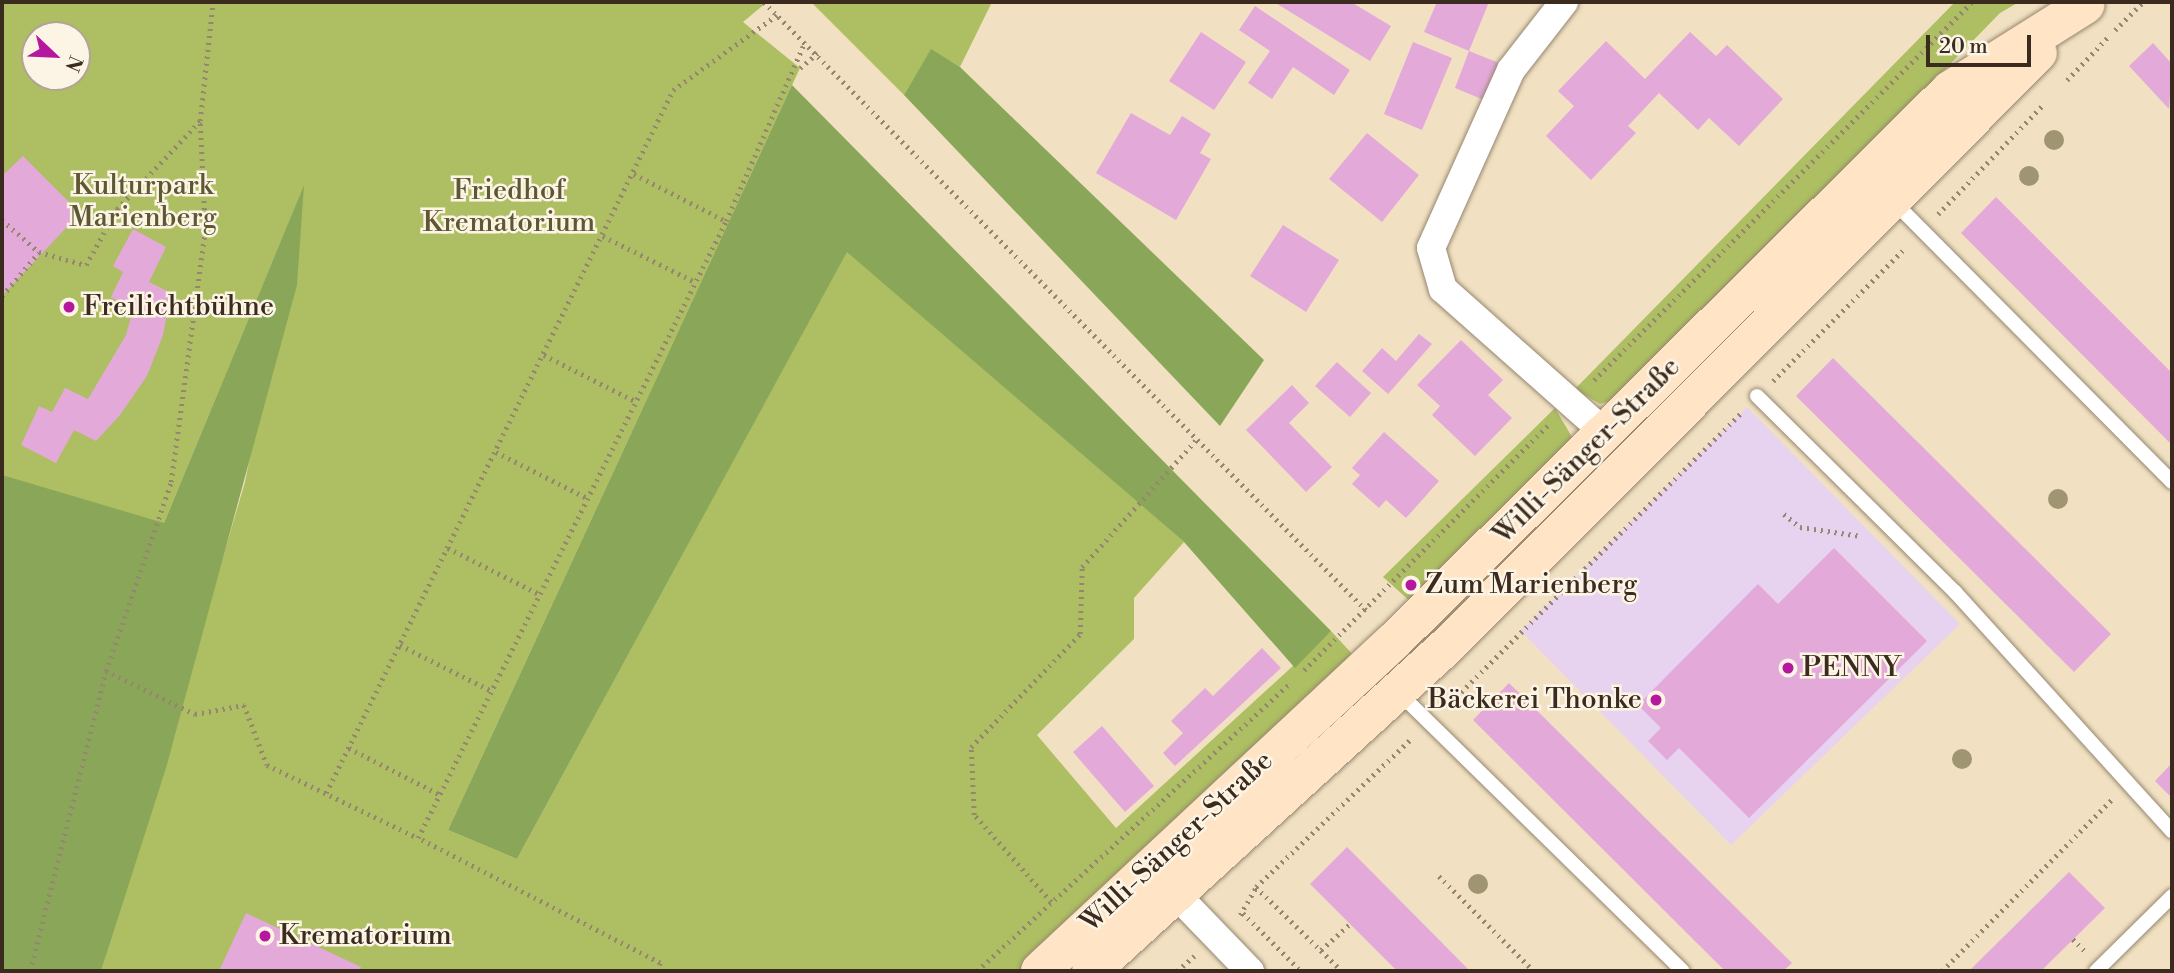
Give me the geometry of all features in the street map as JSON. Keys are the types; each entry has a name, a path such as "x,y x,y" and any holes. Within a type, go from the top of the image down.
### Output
{"main road":[{"name":"Willi-Sänger-Straße","path":"1040,971 1163,880 1398,692 2087,4"},
{"name":"Willi-Sänger-Straße","path":"1091,971 1163,880 1395,640 1950,90 2087,4"}],"street":[{"path":"1564,2 1511,70 1432,248 1443,289 1605,433"},
{"path":"1163,880 1250,971"}],"lane":[{"path":"1892,200 2172,482"},
{"path":"1758,396 1894,528 2172,831"},
{"path":"1398,692 1431,721 1683,971"},
{"path":"2095,971 2172,896"}],"path":[{"path":"30,971 106,671 171,482 205,231 200,121 213,2"},
{"path":"764,2 818,53 1395,640"},
{"path":"977,971 1364,609 1972,2"},
{"path":"2056,91 2143,2"},
{"path":"326,793 634,174 673,90 777,15"},
{"path":"418,838 726,221 806,42"},
{"path":"800,68 818,53"},
{"path":"1177,971 1243,912 1256,887 1431,721 1758,396 2047,101"},
{"path":"2,220 39,252 86,265 117,209 200,121"},
{"path":"634,174 726,221"},
{"path":"603,236 695,282"},
{"path":"2,296 39,252"},
{"path":"544,355 635,401"},
{"path":"1051,902 974,814 971,747 1080,634 1082,567 1197,439"},
{"path":"496,452 587,498"},
{"path":"1784,514 1800,527 1855,536 1880,538 1894,528"},
{"path":"448,548 539,594"},
{"path":"400,645 490,690"},
{"path":"106,671 195,714 244,705 267,765 418,838 660,963 656,971"},
{"path":"349,748 439,794"},
{"path":"1942,971 2128,783"},
{"path":"1439,876 1534,971"},
{"path":"1256,887 1342,971"},
{"path":"1243,912 1301,971"},
{"path":"1321,950 1350,924"}],"shaded area":[{"path":"1747,407 1960,624 1731,845 1521,631"}],"green space":[{"name":"Friedhof Krematorium","path":"2,2 767,2 743,22 800,68 448,830 517,859 847,251 1184,542 1134,598 1134,639 1037,735 1116,828 1331,631 1356,658 1023,971 101,971 245,482 303,188 164,523 2,553"},
{"path":"811,2 992,2 960,67 931,50 904,95"},
{"path":"1955,2 2019,2 2000,13 1626,396 1600,404 1575,389"},
{"path":"931,49 960,67 1264,360 1220,426 904,95"},
{"path":"792,85 1331,631 1295,668 1184,542 847,252 517,859 448,830"},
{"path":"304,185 297,285 166,768 101,971 2,971 2,475 164,523"},
{"path":"1555,408 1572,437 1564,453 1412,603 1383,577"}],"building":[{"path":"1274,2 1351,2 1391,26 1370,61"},
{"path":"1437,2 1489,2 1469,51 1424,32"},
{"path":"1255,6 1350,70 1334,95 1293,67 1272,99 1248,83 1270,51 1239,30"},
{"path":"1201,32 1246,62 1214,110 1169,81"},
{"path":"1690,32 1716,56 1727,45 1783,99 1739,146 1709,118 1698,130 1659,93 1628,126 1636,133 1591,180 1546,136 1574,106 1558,91 1606,41 1645,79"},
{"path":"1413,42 1452,58 1422,130 1384,114"},
{"path":"2153,43 2172,64 2169,109 2129,66"},
{"path":"1469,51 1499,63 1484,100 1455,88"},
{"path":"1131,113 1170,135 1182,116 1211,134 1200,153 1211,159 1176,220 1096,173"},
{"path":"1367,133 1419,175 1382,222 1329,179"},
{"path":"23,156 80,213 2,296 2,176"},
{"path":"1996,197 2172,373 2172,445 1961,233"},
{"path":"1283,225 1339,260 1306,312 1250,276"},
{"path":"133,229 166,247 149,282 171,293 163,335 147,376 120,415 96,441 74,430 56,463 21,445 39,406 52,412 65,388 88,399 126,335 133,310 111,297 123,272 113,266"},
{"path":"1419,334 1432,344 1388,394 1362,371 1382,348 1396,361"},
{"path":"1461,340 1503,380 1488,395 1512,418 1475,456 1432,415 1440,406 1417,385"},
{"path":"1833,358 2111,634 2074,672 1796,396"},
{"path":"1337,362 1371,393 1350,417 1315,386"},
{"path":"1292,385 1309,403 1289,423 1332,467 1306,492 1246,430"},
{"path":"1384,432 1439,481 1406,518 1386,500 1379,508 1352,484 1360,475 1352,468"},
{"name":"PENNY","path":"1834,548 1927,641 1749,818 1679,748 1667,760 1648,741 1661,728 1638,705 1758,584 1778,604"},
{"path":"1262,648 1281,668 1175,766 1163,753 1183,733 1171,721 1205,688 1213,696"},
{"path":"1509,683 1792,963 1783,971 1725,971 1473,720"},
{"path":"1102,726 1154,786 1125,812 1073,752"},
{"path":"2172,763 2172,798 2155,781"},
{"path":"1347,847 1470,971 1397,971 1310,884"},
{"path":"2069,872 2105,908 2041,971 1969,971"},
{"name":"Krematorium","path":"246,913 361,967 359,971 219,971"}],"place":[{"name":"Freilichtbühne","path":"69,307"},
{"name":"Zum Marienberg","path":"1411,585"},
{"name":"PENNY","path":"1788,668"},
{"name":"Bäckerei Thonke","path":"1656,700"},
{"name":"Krematorium","path":"265,936"}],"park label":[{"name":"Kulturpark Marienberg","path":"143,202"}]}
